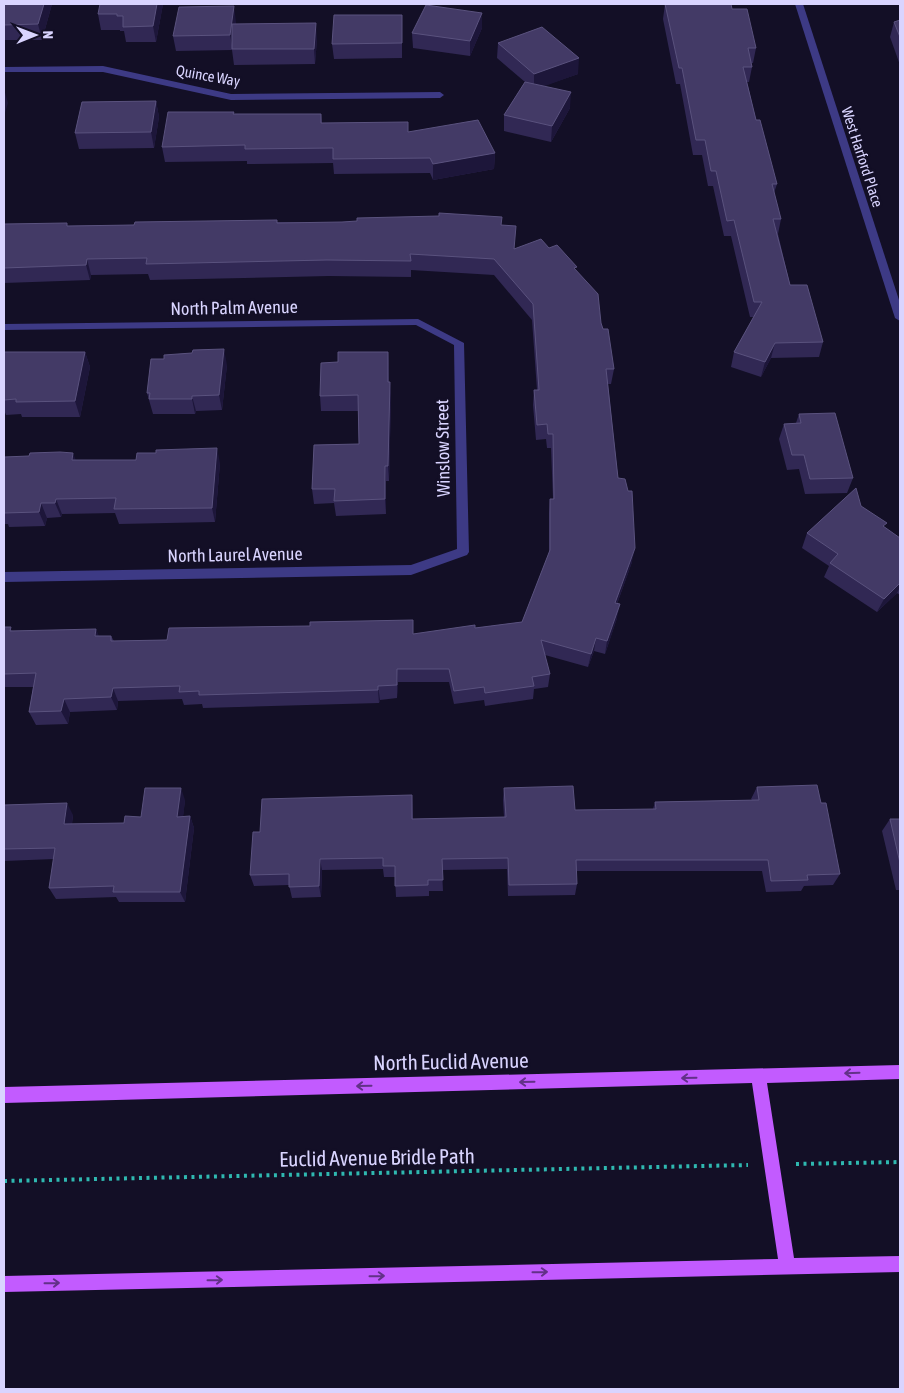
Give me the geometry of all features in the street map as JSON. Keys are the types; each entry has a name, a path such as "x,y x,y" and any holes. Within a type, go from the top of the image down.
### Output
{"main road":[{"name":"North Euclid Avenue","path":"4,1095 900,1072"},
{"path":"758,1076 788,1266"},
{"path":"4,1284 900,1264"}],"street":[{"name":"West Harford Place","path":"798,4 900,318"},
{"name":"Quince Way","path":"4,70 103,69 231,97 440,95"},
{"name":"North Palm Avenue","path":"4,327 418,322 459,343"},
{"name":"Winslow Street","path":"459,343 463,552"},
{"name":"North Laurel Avenue","path":"4,577 412,570 463,552"}],"path":[{"path":"796,1164 900,1162"},
{"name":"Euclid Avenue Bridle Path","path":"4,1181 751,1165"}],"building":[{"path":"4,4 44,4 38,24 4,25"},
{"path":"100,4 157,4 153,26 123,27 123,16 117,16 117,14 98,14"},
{"path":"665,4 731,4 732,9 747,9 756,48 748,48 752,67 743,67 756,120 760,120 777,184 772,184 781,219 773,219 790,285 807,285 823,342 775,343 765,362 734,352 762,302 754,302 734,220 727,221 716,171 711,171 705,140 696,140 682,68 679,68"},
{"path":"426,5 482,13 470,41 412,33"},
{"path":"234,6 230,35 173,36 179,7"},
{"path":"334,15 402,15 402,43 332,44"},
{"path":"900,20 900,37 894,22"},
{"path":"316,23 314,49 232,49 232,24"},
{"path":"542,27 579,58 534,74 498,43"},
{"path":"525,82 571,92 552,126 504,115"},
{"path":"156,101 151,132 75,133 82,102"},
{"path":"168,112 321,114 321,123 408,122 408,132 478,120 495,153 433,164 430,158 333,159 333,148 245,149 245,145 162,147"},
{"path":"439,213 502,217 501,225 516,226 514,249 541,239 549,248 557,245 577,267 574,268 598,294 601,323 603,329 608,329 614,369 606,369 618,478 625,479 628,491 632,491 635,548 615,603 620,604 607,641 596,638 591,654 541,640 550,674 532,677 534,686 485,693 484,687 454,691 449,669 397,669 397,685 378,686 378,690 199,695 199,691 179,692 180,686 113,688 111,697 64,699 61,711 29,712 36,673 4,674 4,627 11,627 10,631 96,629 95,636 111,636 111,641 167,640 169,628 310,626 310,622 413,620 413,634 475,625 475,628 522,622 550,550 550,499 554,499 553,434 548,434 547,424 537,425 534,390 539,390 533,304 494,259 410,254 411,261 327,260 146,264 147,258 87,259 86,265 4,268 4,224 67,223 67,226 134,225 135,222 277,220 277,223 342,222 357,221 357,218 439,216"},
{"path":"224,349 219,395 192,396 192,399 149,399 150,393 147,393 151,359 164,359 164,355 192,353 193,350"},
{"path":"4,352 85,352 75,401 16,402 16,399 4,400"},
{"path":"338,352 388,352 388,382 390,382 388,466 385,466 385,499 334,501 335,489 312,489 314,445 359,444 358,395 320,396 321,363 338,362"},
{"path":"835,413 853,478 810,479 804,455 792,455 784,424 801,423 799,414"},
{"path":"217,448 212,508 114,509 116,498 56,499 55,503 41,503 39,512 4,513 4,457 29,456 30,453 60,452 73,453 72,460 136,460 137,453 156,453 156,450"},
{"path":"856,488 861,506 887,523 883,526 900,538 900,583 884,599 830,563 838,554 807,533"},
{"path":"817,785 821,803 826,803 840,874 807,875 808,880 771,881 768,860 576,860 577,884 509,885 508,858 442,859 443,880 428,880 428,885 395,886 395,866 383,866 383,858 320,859 319,886 289,887 289,874 250,875 253,832 260,832 262,799 412,795 412,819 506,817 504,788 573,786 575,810 656,809 655,802 759,800 757,787"},
{"path":"145,788 181,788 177,817 190,816 180,892 113,892 114,886 49,888 55,848 4,849 4,805 67,803 64,824 124,823 125,816 141,817"},
{"path":"890,819 900,819 900,863"}]}
